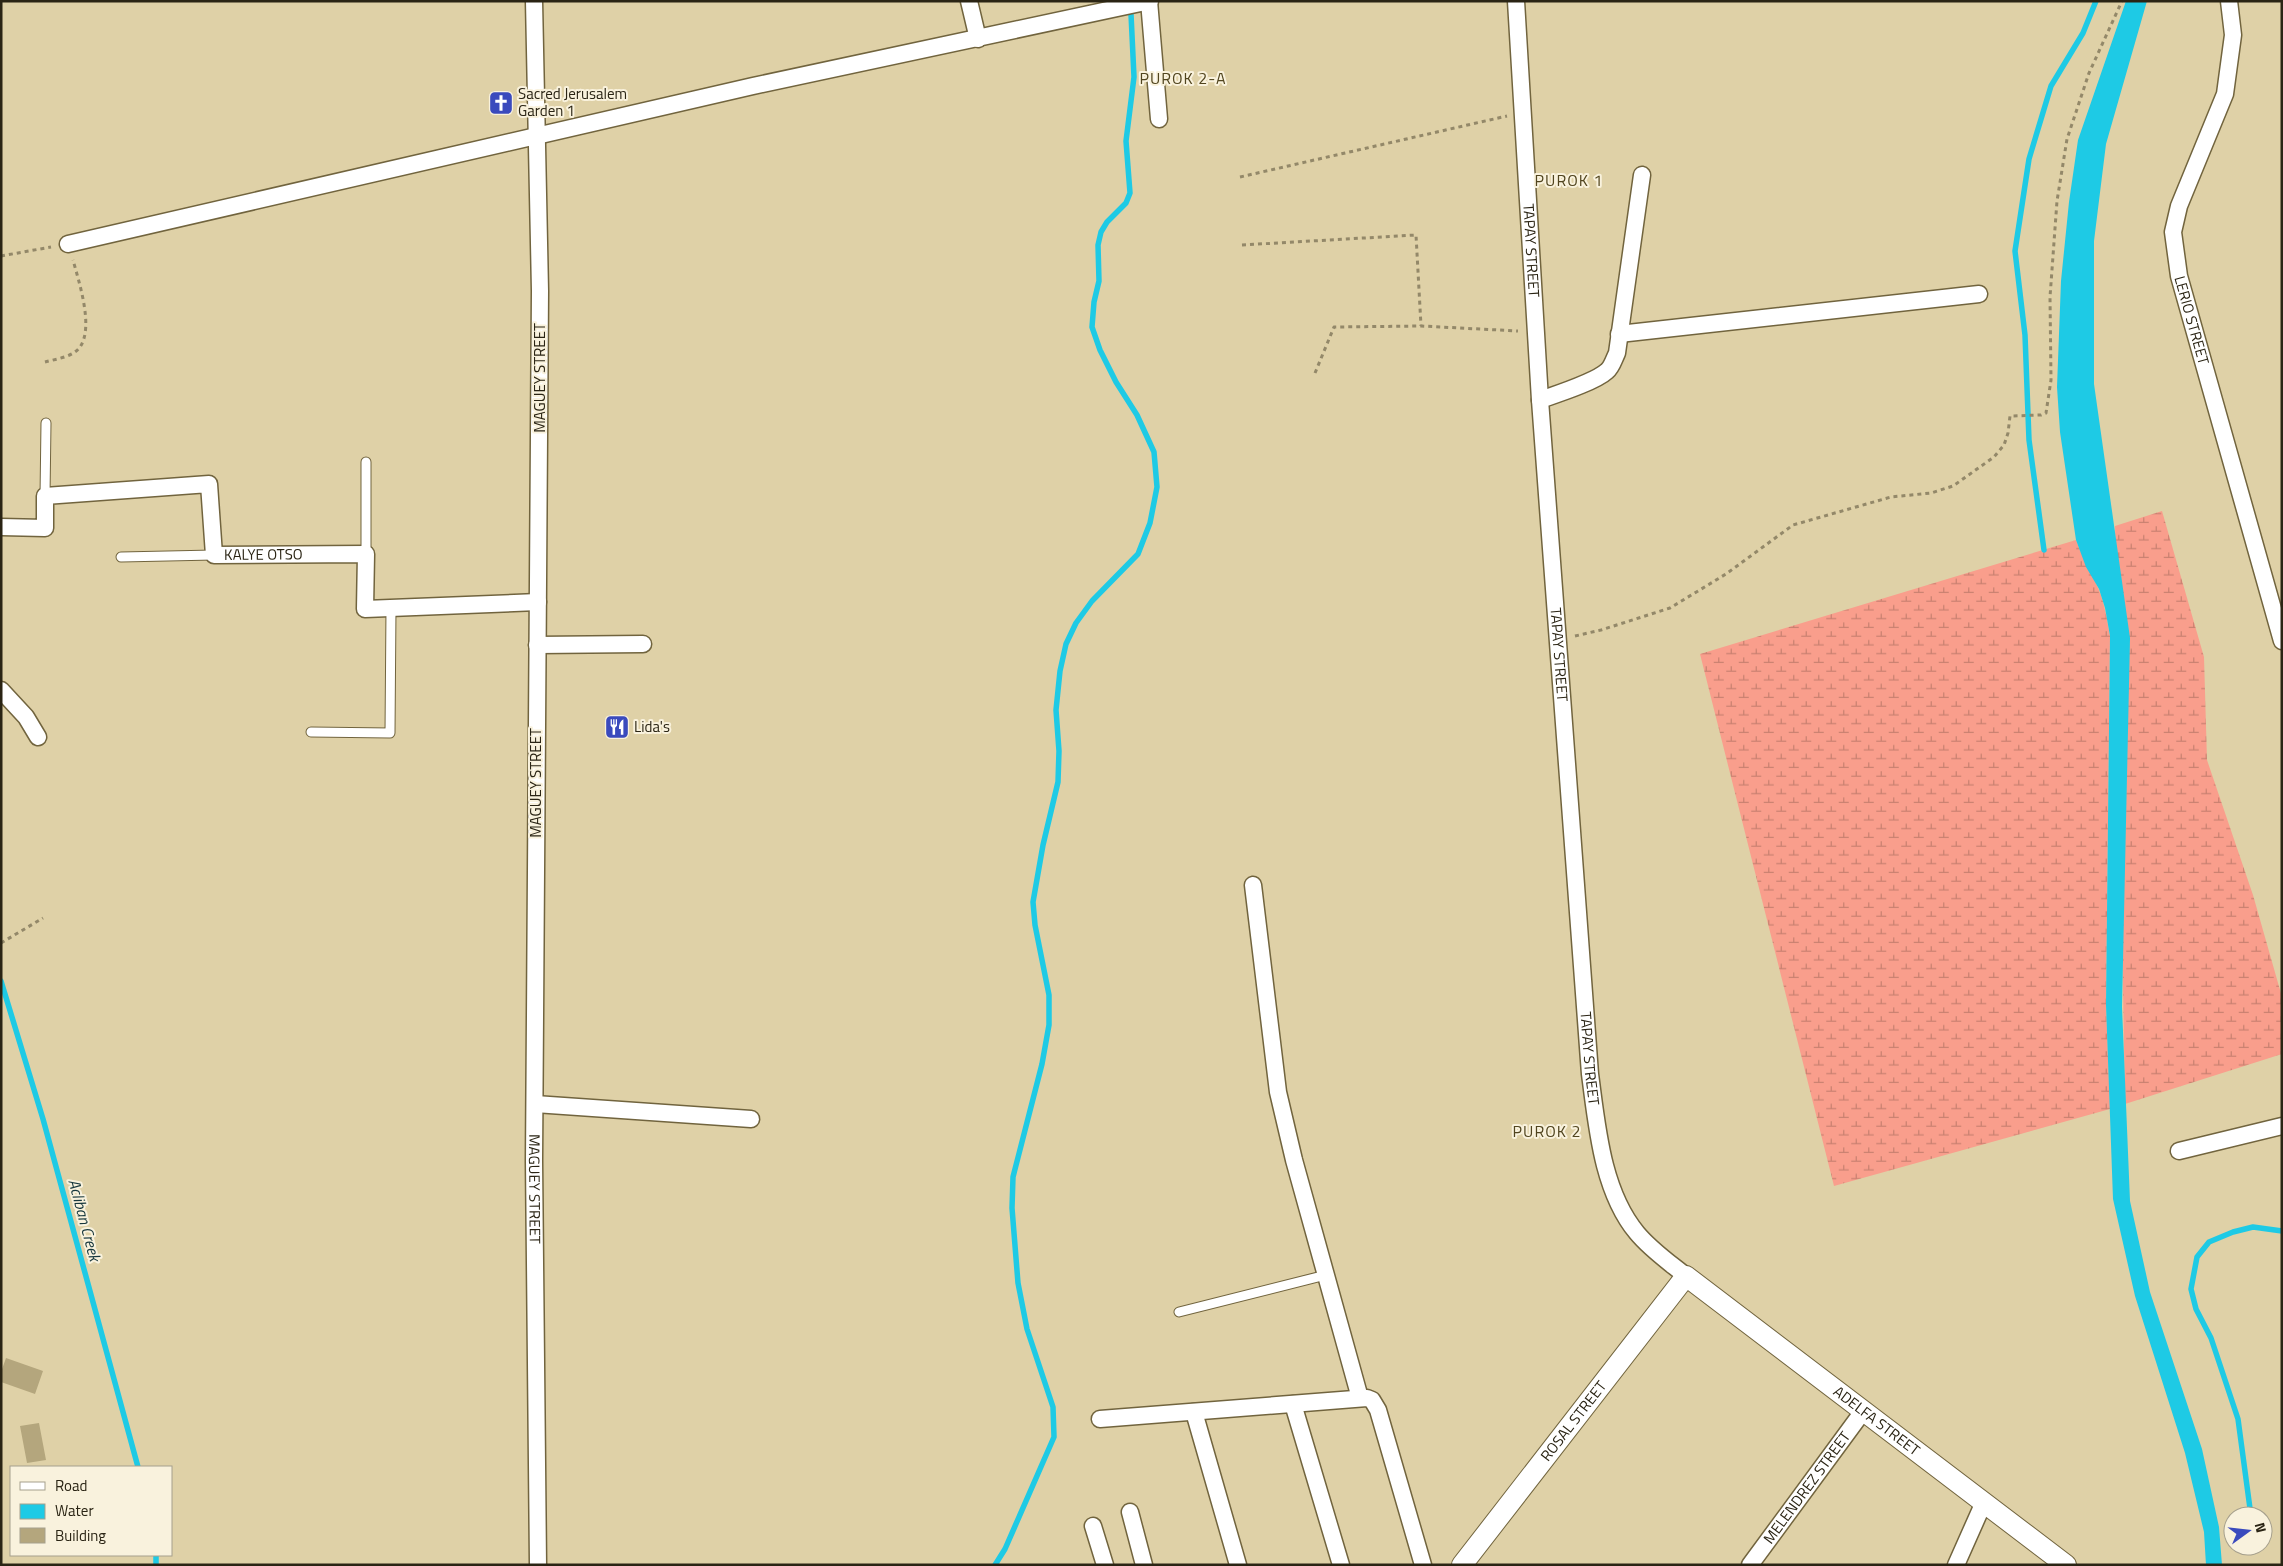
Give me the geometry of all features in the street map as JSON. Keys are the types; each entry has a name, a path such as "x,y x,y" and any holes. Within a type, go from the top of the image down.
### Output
{"street":[{"name":"MAGUEY STREET","path":"534,1 540,291 535,1104 538,1565"},
{"path":"969,1 978,40"},
{"path":"68,244 753,86 978,40 1150,1 1159,119"},
{"name":"TAPAY STREET","path":"1516,1 1540,400 1590,1074 1602,1151 1612,1185 1625,1215 1650,1246 1686,1276"},
{"name":"LERIO STREET","path":"2229,1 2234,35 2224,94 2179,206 2173,232 2174,250 2179,276 2282,641"},
{"path":"1540,400 1607,371 1617,353 1642,174"},
{"path":"1619,334 1979,294"},
{"name":"KALYE OTSO","path":"45,496 209,484 214,555 366,554"},
{"path":"1,527 44,528 45,496"},
{"path":"366,554 365,609 538,602"},
{"path":"537,645 643,644"},
{"path":"1,690 26,717 38,737"},
{"path":"1253,885 1278,1092 1360,1398"},
{"path":"535,1104 752,1119"},
{"path":"2179,1151 2282,1126"},
{"name":"ADELFA STREET","path":"1686,1276 2066,1565"},
{"name":"ROSAL STREET","path":"1462,1565 1686,1276"},
{"path":"1100,1419 1360,1398 1372,1400 1376,1405 1423,1565"},
{"path":"1293,1404 1341,1565"},
{"name":"MELENDREZ STREET","path":"1750,1565 1864,1410"},
{"path":"1194,1412 1238,1565"},
{"path":"1956,1565 1984,1502"},
{"path":"1130,1512 1144,1565"},
{"path":"1093,1526 1104,1565"}],"lane":[{"path":"45,496 46,423"},
{"path":"366,462 366,554"},
{"path":"121,557 214,555"},
{"path":"311,732 390,733 391,608"},
{"path":"1179,1312 1326,1275"}],"path":[{"path":"1558,638 1602,630 1670,608 1726,574 1792,525 1891,497 1931,493 1953,486 1994,457 2004,445 2008,433 2009,418 2012,416 2041,415 2047,411 2051,380 2052,281 2058,201 2067,139 2090,73 2122,1"},
{"path":"1240,178 1522,113"},
{"path":"1242,245 1416,235 1422,326"},
{"path":"1,256 68,244 78,279 84,309 86,333 80,348 66,357 45,362"},
{"path":"1316,374 1334,328 1422,326 1536,332"},
{"path":"2,943 44,918"}],"green space":[{"path":"2162,511 2204,657 2207,760 2253,895 2282,997 2282,1054 2125,1104 2115,526"},
{"path":"2076,540 2101,596 2110,636 2106,1005 2110,1109 1834,1186 1700,654"}],"water":[{"path":"2126,1 2147,1 2106,144 2094,241 2094,384 2130,638 2122,1007 2130,1201 2150,1292 2202,1449 2219,1527 2222,1565 2206,1565 2204,1532 2185,1453 2135,1296 2113,1199 2106,1005 2110,636 2105,608 2099,589 2086,567 2076,540 2060,432 2057,387 2061,281 2069,202 2078,140"}],"building":[{"path":"6,1358 43,1371 35,1394 1,1382 1,1372"},
{"path":"39,1423 46,1460 27,1463 20,1426"}],"waterway":[{"path":"2044,550 2029,440 2025,335 2015,251 2029,159 2051,86 2083,33 2096,1"},
{"path":"995,1565 1005,1549 1054,1437 1053,1407 1027,1329 1018,1283 1012,1208 1013,1177 1042,1064 1049,1025 1049,995 1035,925 1033,902 1043,845 1058,782 1059,751 1056,710 1060,671 1066,644 1076,623 1092,601 1138,554 1150,523 1157,487 1154,452 1137,415 1116,382 1100,350 1092,327 1094,302 1099,281 1098,245 1101,232 1107,222 1126,203 1130,193 1126,141 1134,77 1131,14"},
{"name":"Acliban Creek","path":"1,981 43,1119 138,1466"},
{"path":"2250,1506 2238,1419 2211,1338 2196,1309 2191,1289 2197,1257 2209,1242 2233,1232 2253,1227 2282,1231"},
{"name":"Acliban Creek","path":"156,1556 156,1565"}],"place":[{"name":"Sacred Jerusalem Garden 1","path":"501,103"},
{"name":"Lida's","path":"617,727"}],"district":[{"name":"PUROK 2-A","path":"1183,78"},
{"name":"PUROK 1","path":"1569,180"},
{"name":"PUROK 2","path":"1547,1131"}]}
